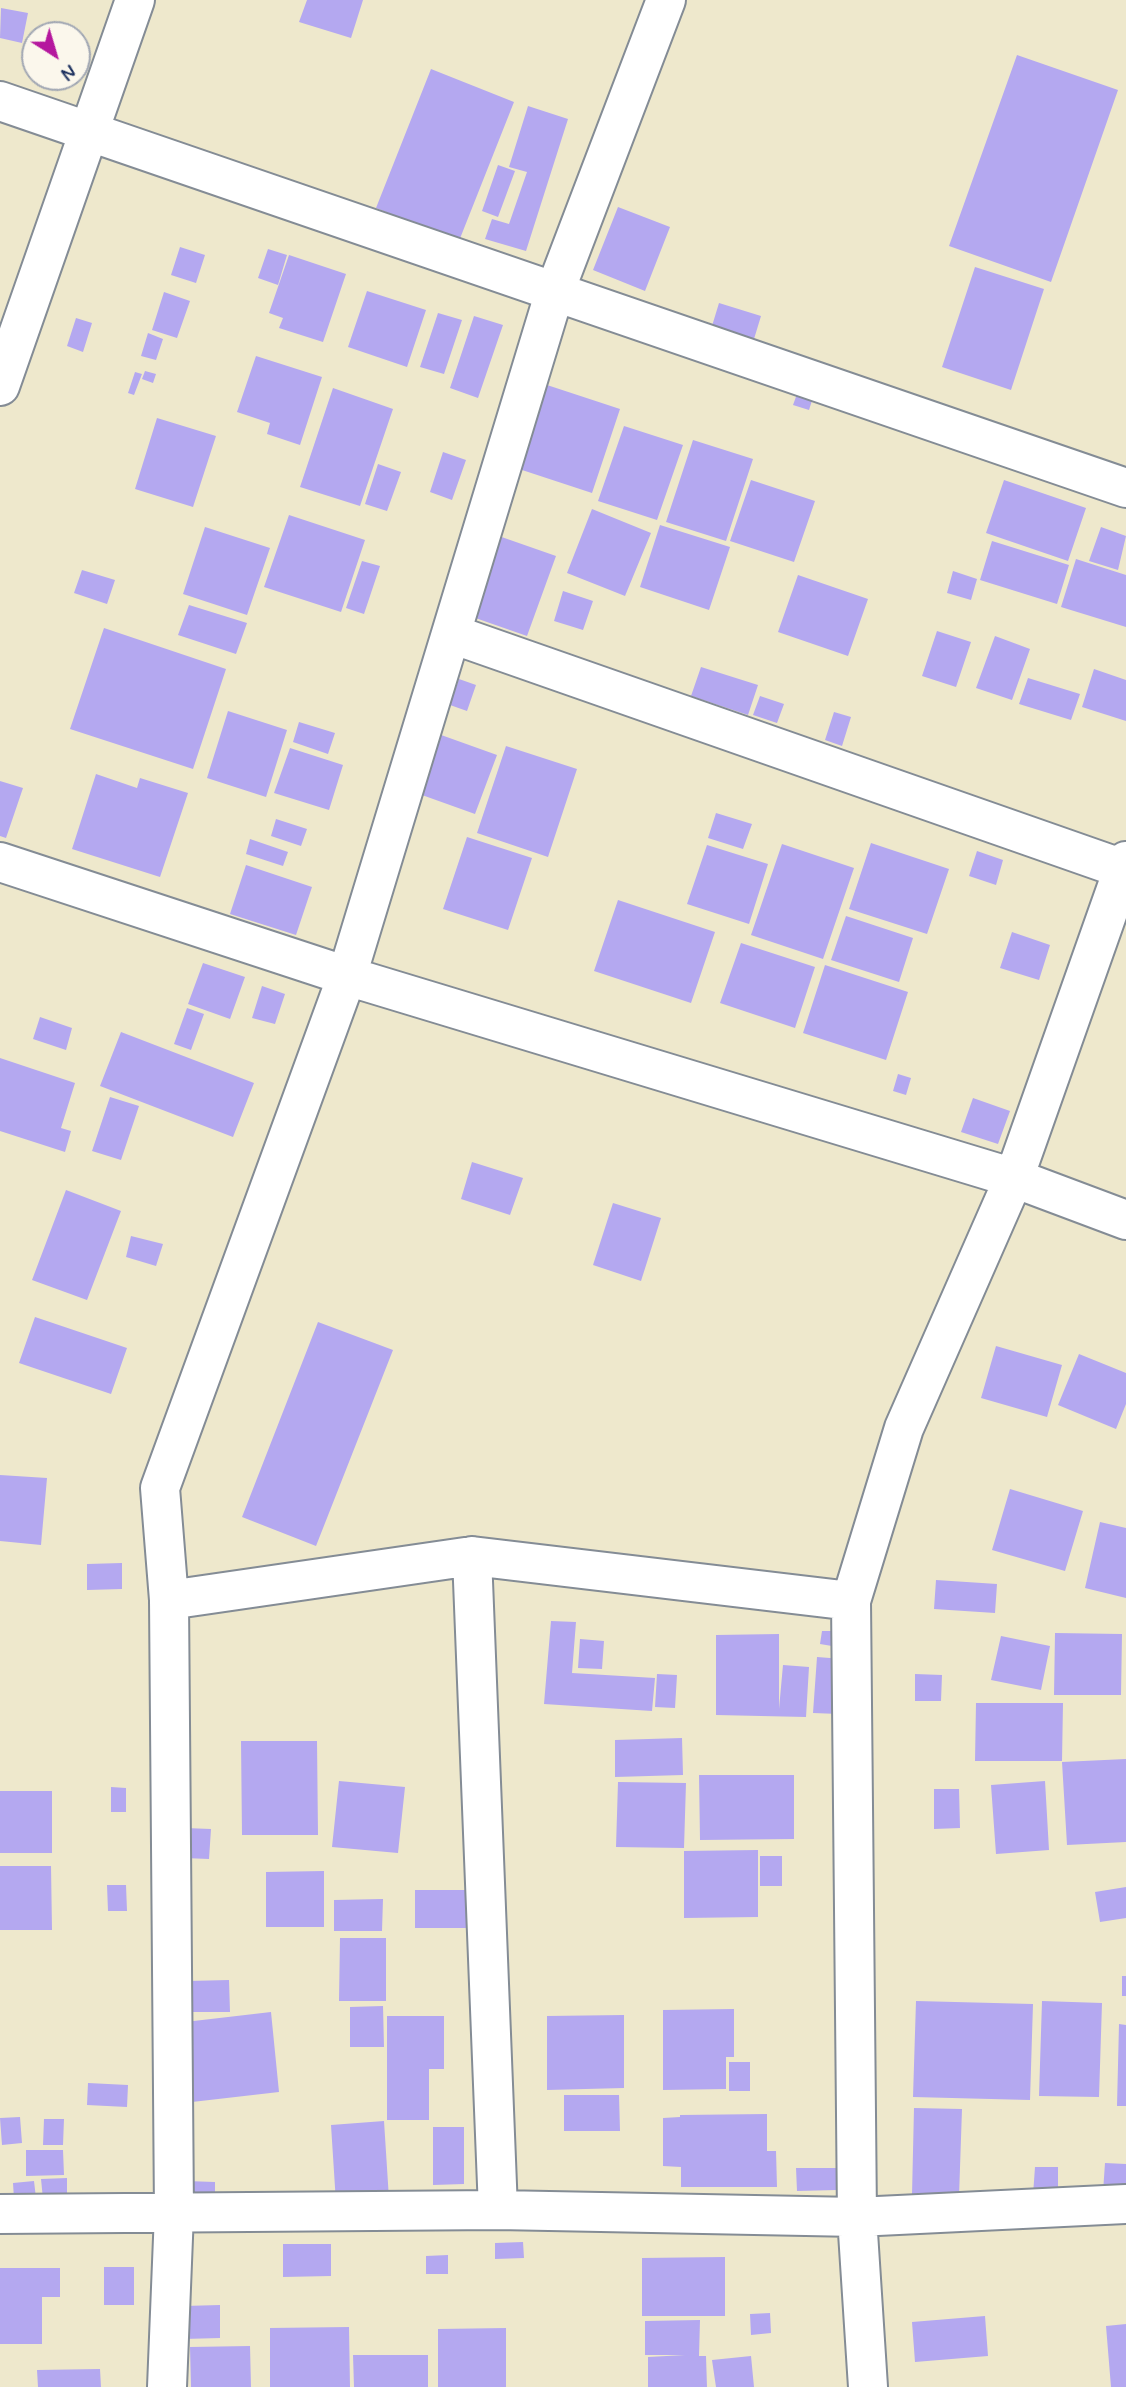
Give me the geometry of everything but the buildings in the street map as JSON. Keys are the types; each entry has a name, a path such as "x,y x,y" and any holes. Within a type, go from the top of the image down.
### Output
{"street":[{"path":"0,386 135,0"},
{"path":"167,2387 174,2213 169,1600 160,1488 347,976 555,291 666,0"},
{"path":"0,101 1126,488"},
{"path":"452,634 1125,867 1014,1178 904,1428 851,1601 857,2217 868,2387"},
{"path":"0,862 347,976 1014,1178 1126,1220"},
{"path":"169,1600 472,1556 851,1601"},
{"path":"472,1556 498,2210"},
{"path":"0,2214 498,2210 857,2217 1126,2204"}]}
